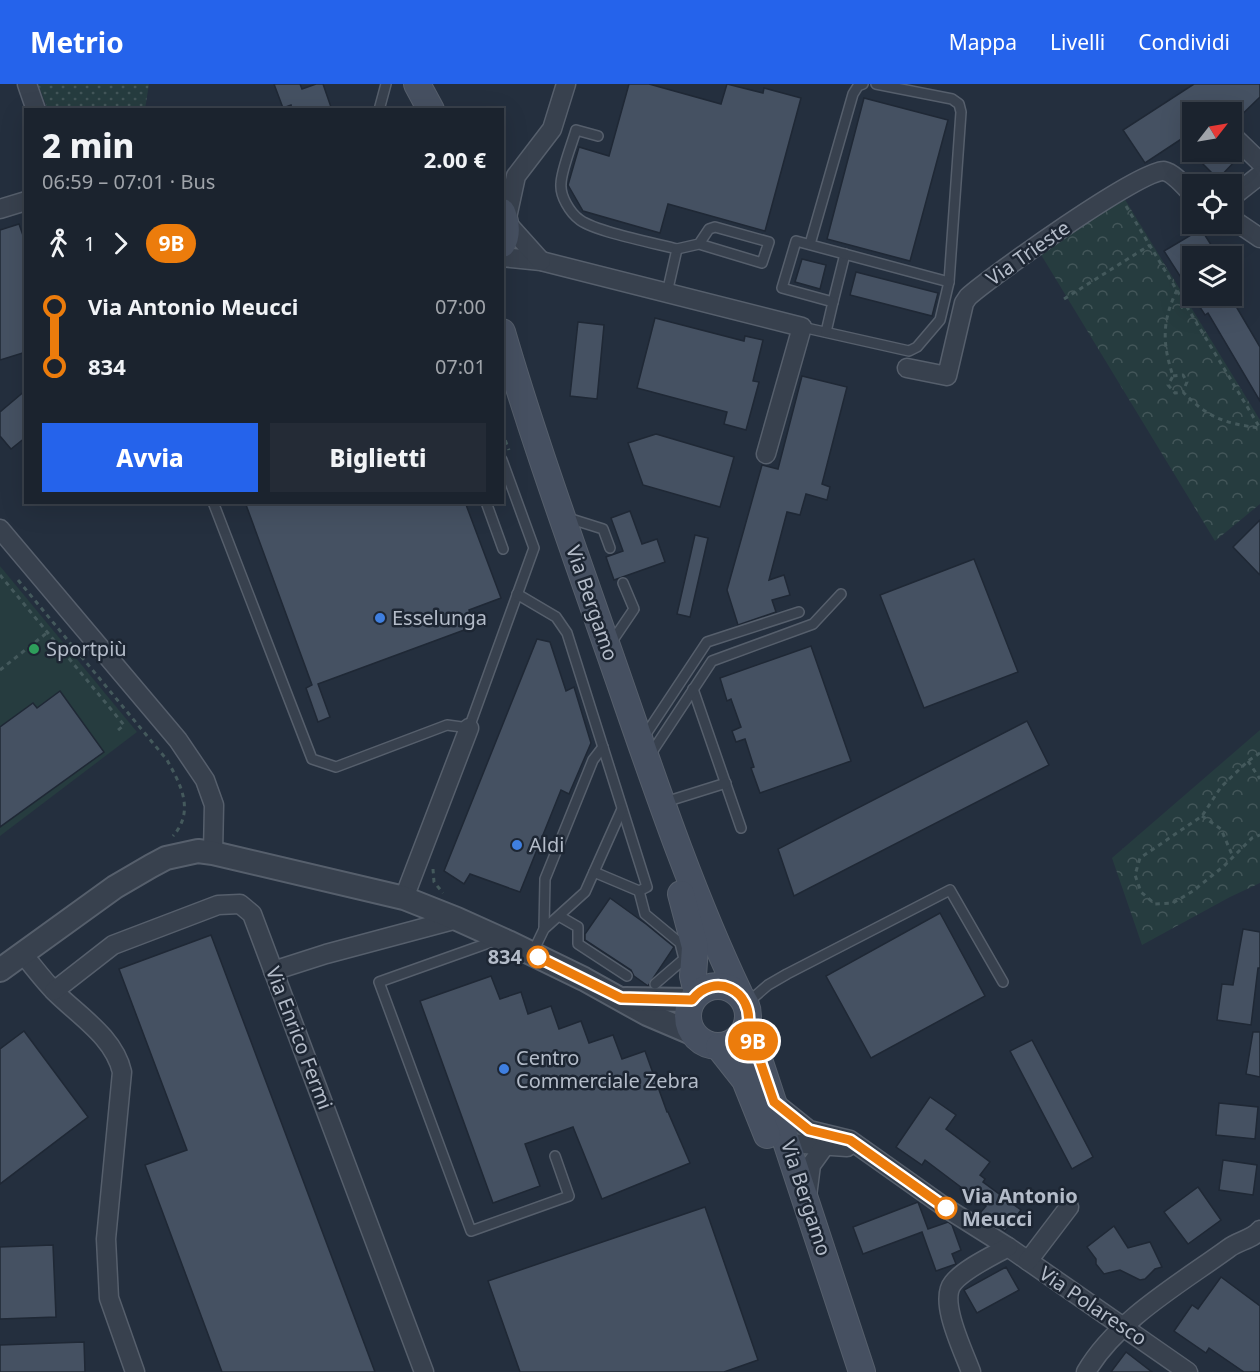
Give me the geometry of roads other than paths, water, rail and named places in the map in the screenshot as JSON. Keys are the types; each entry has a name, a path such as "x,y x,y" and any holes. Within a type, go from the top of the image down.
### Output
{"main road":[{"path":"416,84 422,108"},
{"path":"416,84 430,108"},
{"name":"Via Bergamo","path":"504,339 561,517 661,803 714,941 744,1008 766,1106 823,1299 856,1372"},
{"name":"Via Bergamo","path":"504,367 523,404"},
{"name":"Via Bergamo","path":"661,803 676,878 696,947 693,976 695,997"},
{"path":"716,986 727,987 744,1008 740,1037 719,1047 702,1042 694,1034 689,1020 695,997 716,986"},
{"name":"Via Bergamo","path":"719,1047 766,1106 788,1143 862,1372"}],"street":[{"path":"27,84 35,108"},
{"path":"541,261 504,226 509,179 552,129 566,84"},
{"path":"1242,145 1260,162"},
{"name":"Via Trieste","path":"907,368 947,376 964,303 968,297 1031,249 1118,192 1151,174 1165,171 1182,185"},
{"path":"1242,189 1260,175"},
{"path":"0,209 24,202"},
{"path":"1242,226 1260,238"},
{"path":"504,257 541,261 802,327 766,454"},
{"path":"0,529 178,740 206,780 214,805 213,853"},
{"path":"404,898 469,728"},
{"path":"0,970 115,887 166,858 198,851 404,898 458,918 621,998 647,1014 694,1034"},
{"name":"Via Enrico Fermi","path":"54,991 113,945 218,905 240,904 252,914 424,1372"},
{"path":"273,970 458,918"},
{"path":"22,953 54,991 112,1046 119,1058 122,1072 106,1239 109,1298 135,1372"},
{"path":"621,998 695,997"},
{"path":"766,1106 809,1130 850,1140 946,1208 1008,1247 966,1273 952,1284 948,1294 949,1312 971,1372"},
{"path":"788,1143 864,1150"},
{"path":"806,1200 811,1165 824,1147"},
{"name":"Via Polaresco","path":"1028,1261 1069,1207"},
{"path":"1086,1372 1095,1358 1141,1312 1235,1243 1259,1234"},
{"name":"Via Polaresco","path":"1008,1247 1188,1372"}],"lane":[{"path":"380,108 386,84"},
{"path":"810,244 853,94 858,86 863,84"},
{"path":"802,327 909,351 917,347 940,320 949,282 961,112 959,104 952,99 876,84"},
{"path":"598,136 576,130 561,184 570,209 580,220 603,229 677,249 699,244 762,263 769,242 715,227 709,229 699,244"},
{"path":"833,302 782,288 796,241 949,282"},
{"path":"667,293 677,249"},
{"path":"826,332 845,254"},
{"path":"214,504 312,759 336,767 447,725 469,728 534,548 506,457"},
{"path":"487,504 502,549"},
{"path":"561,517 603,529 610,548"},
{"path":"608,647 634,609 623,583"},
{"path":"517,594 556,618 567,633 647,887 639,891 594,872"},
{"path":"643,751 693,689 712,661 813,624 841,594"},
{"path":"643,751 707,642 798,612"},
{"path":"693,689 741,828"},
{"path":"544,929 545,879 593,760 603,747"},
{"path":"661,803 726,783"},
{"path":"531,954 544,929 585,892 622,809"},
{"path":"744,1008 768,985 787,974 950,890 1003,982"},
{"path":"639,891 645,914 680,942 684,959 656,984"},
{"path":"559,916 578,927 578,944 627,976"},
{"path":"501,939 379,982 471,1231 569,1196 555,1156"}],"place":[{"name":"Esselunga","path":"380,618"},
{"name":"Sportpiù","path":"34,649"},
{"name":"Aldi","path":"517,845"},
{"name":"834","path":"538,957"},
{"name":"Centro Commerciale Zebra","path":"504,1069"},
{"name":"Via Antonio Meucci","path":"946,1208"}]}
